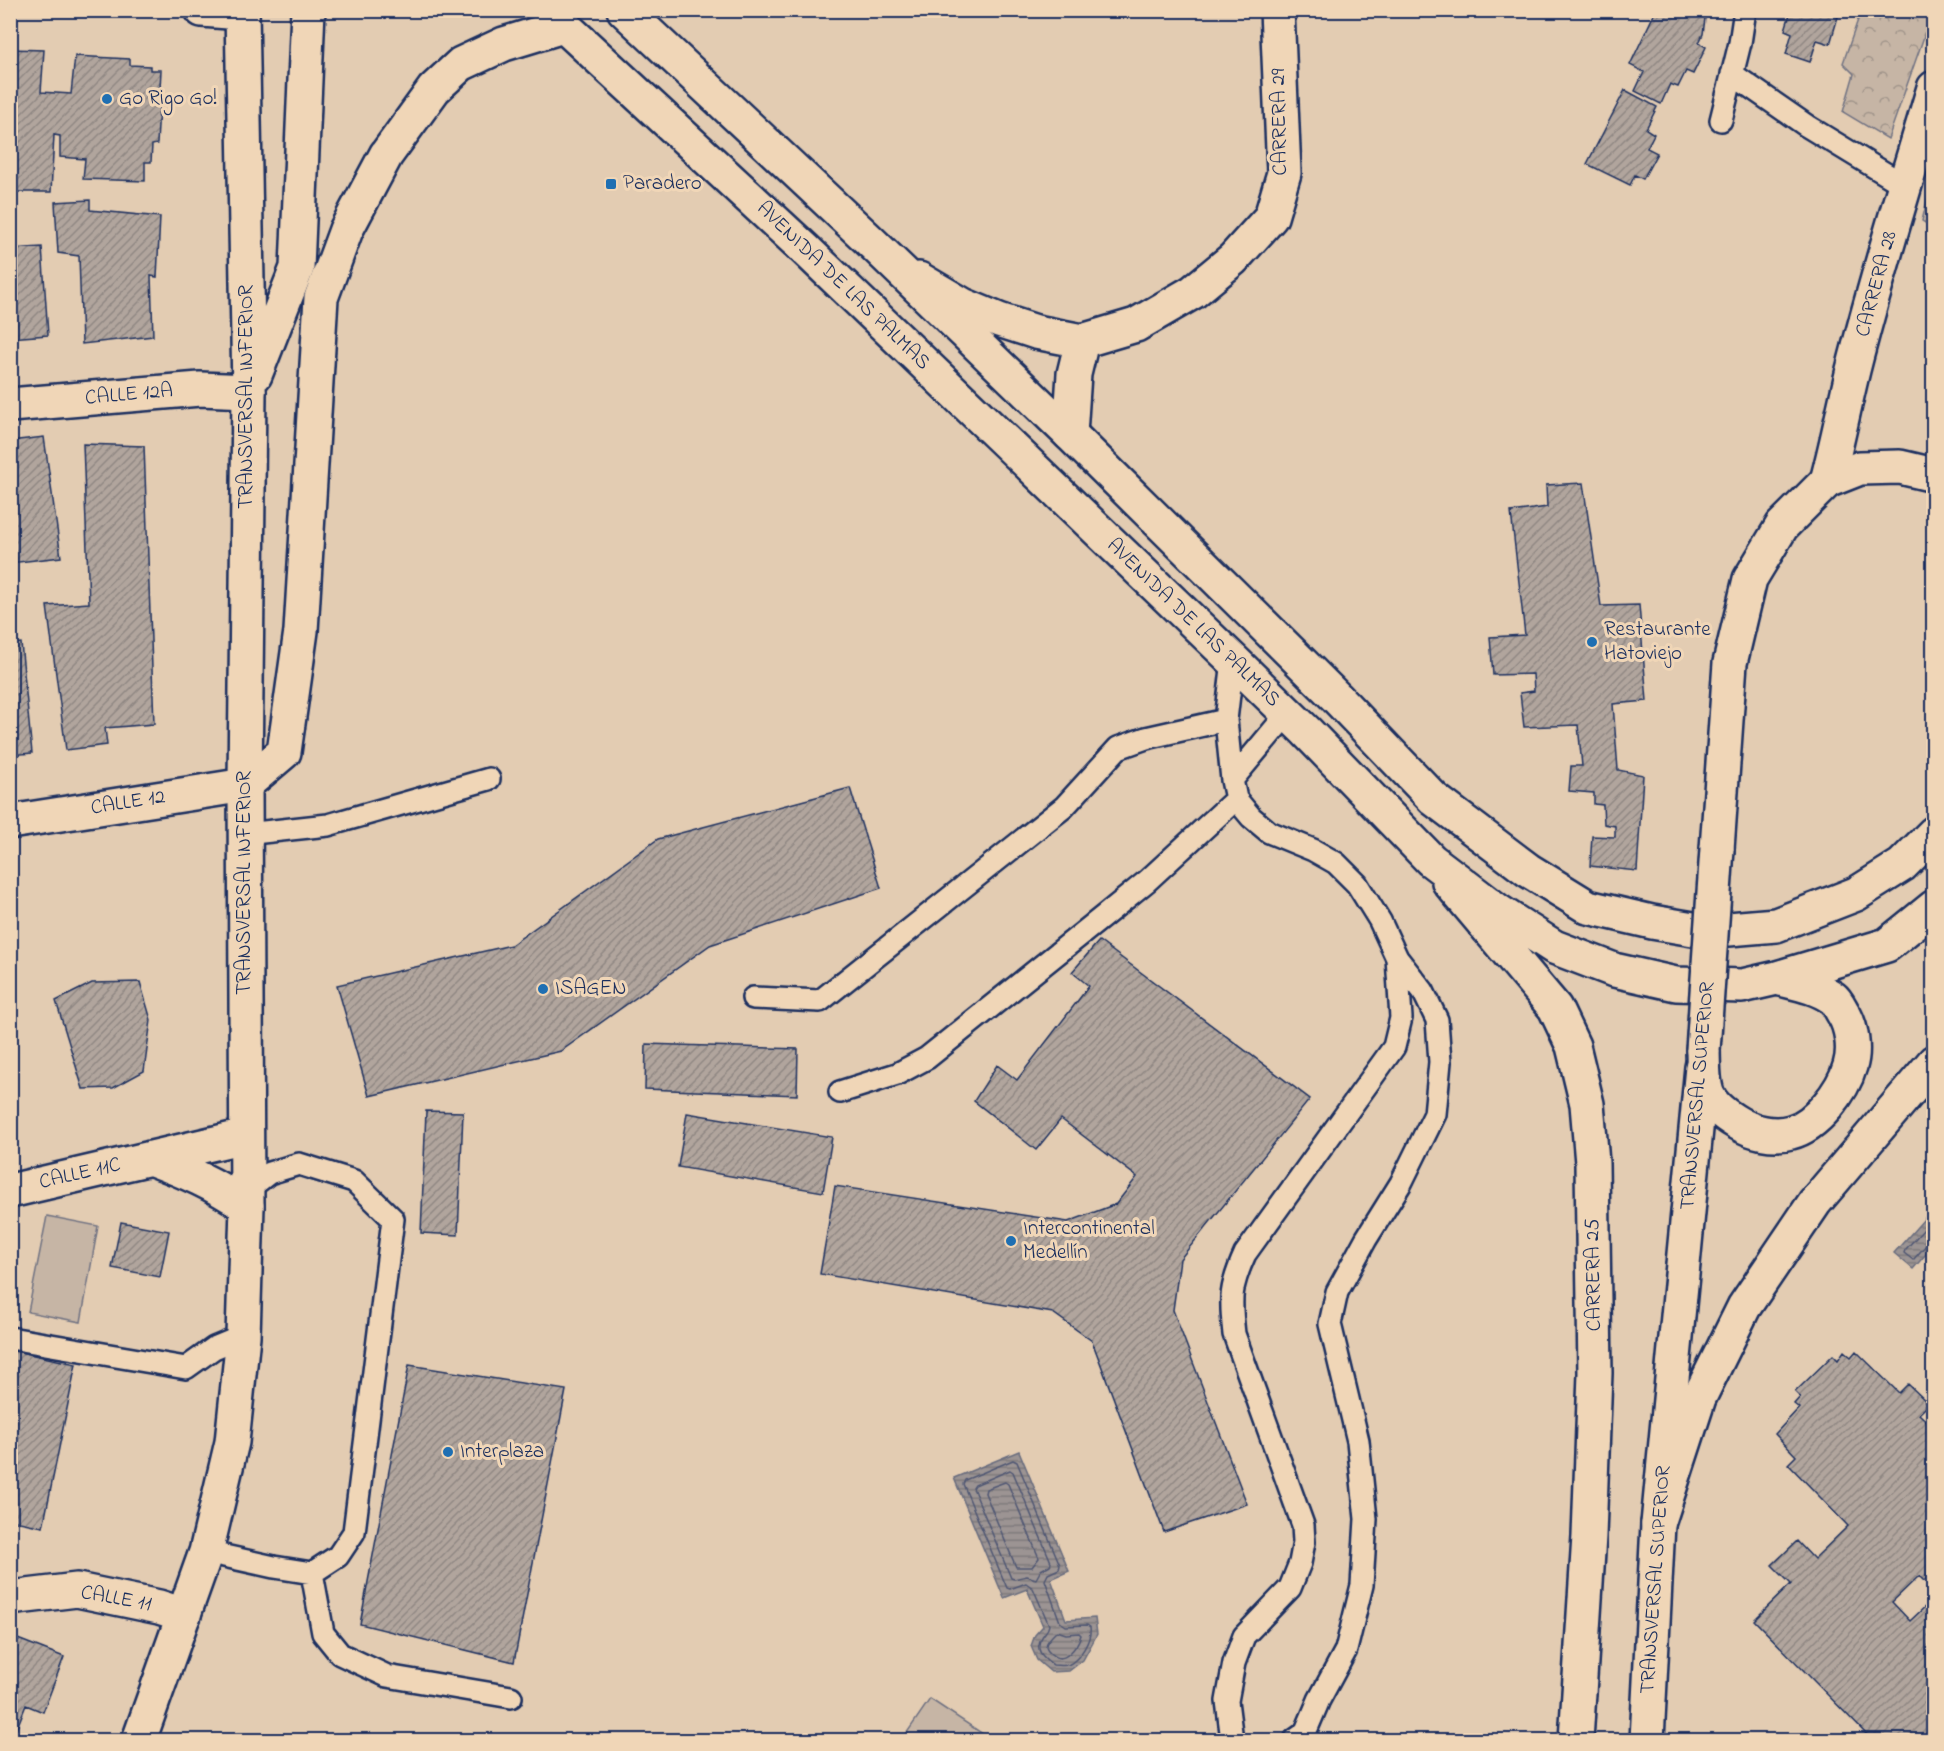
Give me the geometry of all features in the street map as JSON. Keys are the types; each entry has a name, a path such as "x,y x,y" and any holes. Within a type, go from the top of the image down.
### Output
{"main road":[{"path":"202,10 242,12"},
{"path":"249,391 297,268 308,10"},
{"path":"624,10 868,239 1070,434 1336,697 1434,800 1528,870 1588,907 1652,922 1705,931 1776,925 1856,894 1902,865 1934,833"},
{"name":"CARRERA 29","path":"868,239 929,286 963,305 1036,332 1082,341 1136,325 1193,292 1233,259 1272,217 1284,173 1277,10"},
{"name":"TRANSVERSAL INFERIOR","path":"139,1740 206,1552 232,1442 243,1336 246,1198 245,785 249,391 242,12"},
{"path":"245,785 284,752 301,631 321,298 346,230 386,155 434,89 461,64 555,18"},
{"name":"AVENIDA DE LAS PALMAS","path":"555,18 805,249 1233,660 1431,860 1498,911 1554,947 1614,970 1676,984 1742,986 1777,978 1887,945 1934,908"},
{"name":"CARRERA 28","path":"1827,481 1853,370 1904,185 1934,88"},
{"path":"1070,434 1074,374 1082,341"},
{"name":"CALLE 12A","path":"10,405 200,389 249,391"},
{"path":"1827,481 1860,468 1900,467 1934,475"},
{"name":"TRANSVERSAL SUPERIOR","path":"1647,1740 1658,1524 1703,1050 1730,663 1750,579 1782,526 1827,481"},
{"name":"CALLE 12","path":"10,822 245,785"},
{"name":"CARRERA 25","path":"1431,860 1555,1008 1573,1047 1587,1104 1592,1163 1595,1373 1589,1536 1576,1740"},
{"path":"1703,1050 1704,1088 1712,1103 1718,1110 1758,1132 1774,1134 1791,1132 1806,1126 1831,1103 1850,1067 1852,1048 1849,1022 1834,999 1809,986 1777,978"},
{"path":"1658,1524 1699,1398 1743,1307 1815,1202 1934,1062"},
{"name":"CALLE 11C","path":"10,1191 245,1136"},
{"name":"CALLE 11C","path":"150,1158 246,1198"},
{"name":"CALLE 11","path":"10,1598 77,1590 159,1607 184,1615"}],"lane":[{"path":"1721,120 1740,43 1745,10"},
{"path":"1732,75 1807,126 1904,185"},
{"path":"1233,660 1226,720 1234,790 1251,817 1269,832 1313,850 1336,863 1357,884 1380,921 1397,958 1423,991 1437,1020 1440,1062 1435,1114 1401,1183 1366,1239 1337,1292 1330,1324 1358,1442 1366,1519 1362,1585 1346,1650 1319,1700 1305,1733 1295,1740"},
{"path":"840,1092 897,1074 927,1058 1147,881 1234,790 1287,714"},
{"path":"753,998 820,1001 1064,807 1118,748 1146,738 1226,720"},
{"path":"245,834 328,825 489,778"},
{"path":"1232,1740 1227,1701 1234,1663 1244,1636 1290,1587 1300,1563 1304,1542 1303,1525 1233,1334 1230,1302 1234,1277 1245,1254 1394,1047 1401,1018 1397,958"},
{"path":"206,1552 312,1573 338,1556 354,1532 393,1219 354,1181 299,1164 269,1173 246,1198"},
{"path":"10,1338 186,1368 214,1348 243,1336"},
{"path":"312,1573 323,1633 340,1654 387,1676 511,1697"}],"green space":[{"path":"1861,11 1933,11 1888,139 1843,112 1854,74 1843,63"},
{"path":"1933,176 1933,228 1922,221"},
{"path":"47,1216 98,1226 81,1322 28,1312"},
{"path":"930,1699 992,1740 902,1740"}],"water":[{"path":"1933,1209 1933,1246 1913,1269 1894,1253"},
{"path":"1019,1451 1069,1571 1051,1579 1066,1620 1095,1618 1097,1634 1083,1660 1069,1671 1051,1672 1037,1660 1031,1646 1035,1635 1043,1626 1027,1589 1004,1598 954,1478"}],"building":[{"path":"1656,10 1706,10 1703,34 1699,43 1706,47 1693,74 1686,71 1678,87 1670,84 1661,104 1635,91 1644,72 1630,65"},
{"path":"1781,10 1840,10 1830,44 1817,40 1810,62 1786,54 1792,33 1785,30 1790,14 1780,12"},
{"path":"10,49 44,50 41,92 71,94 75,56 130,59 130,65 150,66 150,70 161,70 157,144 152,145 151,162 145,162 145,181 83,179 85,159 60,157 60,136 54,135 51,192 10,192"},
{"path":"1625,90 1657,107 1646,129 1654,134 1647,148 1657,153 1643,179 1635,175 1630,185 1587,164"},
{"path":"90,200 90,210 160,217 157,277 151,276 153,336 82,344 79,256 58,253 55,202"},
{"path":"42,247 48,335 10,338 10,249"},
{"path":"44,437 61,557 10,563 10,441"},
{"path":"83,444 144,446 154,724 105,728 107,745 66,750 47,606 89,603"},
{"path":"1583,483 1601,606 1639,605 1647,701 1613,704 1618,770 1643,775 1637,871 1590,866 1592,836 1615,837 1615,826 1604,824 1603,805 1594,804 1594,793 1569,791 1571,766 1582,766 1578,725 1524,727 1520,693 1534,691 1533,674 1493,675 1490,637 1525,635 1511,512 1547,507 1546,485"},
{"path":"21,643 32,753 10,755 10,644"},
{"path":"850,788 881,888 710,945 561,1051 369,1096 337,985 511,945 658,839"},
{"name":"Intercontinental Medellín","path":"1099,941 1310,1099 1180,1259 1173,1310 1247,1504 1164,1532 1092,1341 1053,1313 820,1274 835,1186 1068,1222 1116,1204 1137,1177 1061,1119 1036,1150 974,1101 997,1065 1017,1080 1089,986 1072,972"},
{"path":"140,982 151,1020 144,1071 113,1088 83,1089 56,1001 92,983"},
{"path":"646,1044 798,1049 797,1095 645,1089"},
{"path":"426,1111 463,1112 458,1235 421,1233"},
{"path":"687,1113 832,1137 823,1192 678,1167"},
{"path":"121,1222 169,1231 160,1277 112,1268"},
{"path":"10,1350 76,1364 43,1527 10,1520"},
{"path":"1844,1351 1851,1357 1856,1351 1899,1393 1908,1384 1929,1404 1919,1414 1934,1428 1934,1571 1924,1581 1919,1576 1892,1602 1910,1621 1929,1603 1934,1607 1934,1728 1920,1740 1872,1740 1754,1620 1791,1584 1772,1565 1797,1541 1814,1559 1848,1526 1788,1464 1796,1456 1775,1434 1799,1408 1794,1404 1800,1397 1795,1392 1833,1355 1838,1360"},
{"path":"409,1365 566,1390 514,1662 360,1624"},
{"path":"10,1636 64,1657 43,1712 26,1705 12,1740 10,1740"}],"place":[{"name":"Go Rigo Go!","path":"107,99"},
{"name":"Paradero","path":"611,184"},
{"name":"Restaurante Hatoviejo","path":"1592,642"},
{"name":"ISAGEN","path":"543,989"},
{"name":"Intercontinental Medellín","path":"1011,1241"},
{"name":"Interplaza","path":"448,1452"}]}
